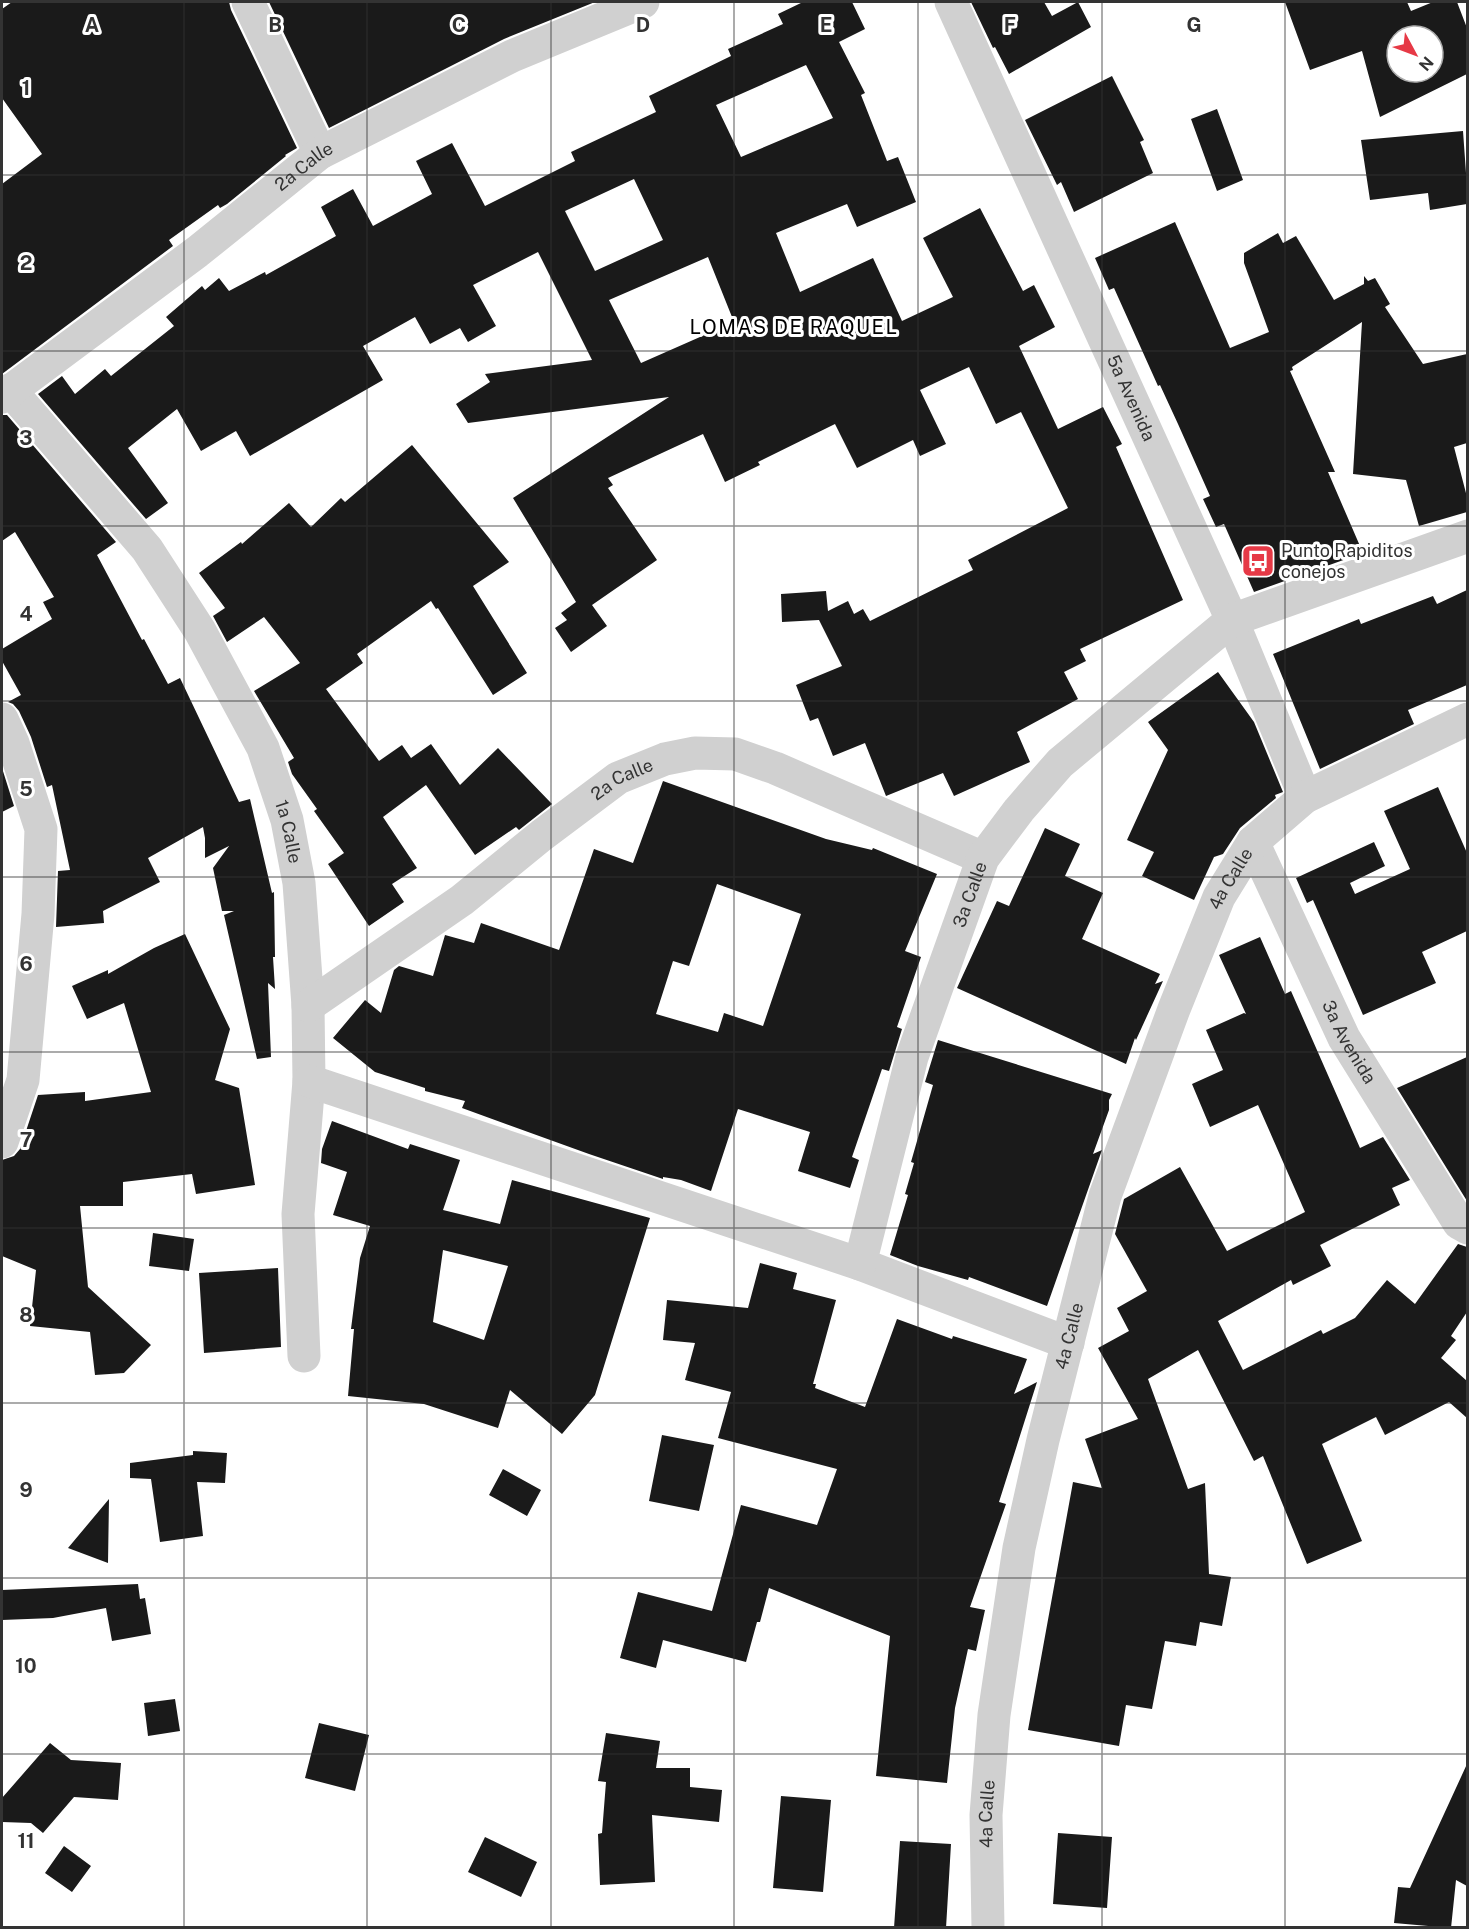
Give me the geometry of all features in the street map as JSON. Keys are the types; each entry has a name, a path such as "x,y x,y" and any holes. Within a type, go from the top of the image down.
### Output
{"street":[{"path":"248,2 320,153"},
{"name":"2a Calle","path":"6,394 197,252 320,153 512,56 643,2"},
{"name":"5a Avenida","path":"951,2 1232,620 1305,797"},
{"name":"1a Calle","path":"6,394 147,549 200,632 263,748 287,820 299,883 308,1006 309,1081 298,1214 304,1356"},
{"path":"1232,620 1467,536"},
{"name":"3a Calle","path":"860,1264 912,1057 984,858 1019,810 1060,763 1232,620"},
{"path":"2,719 13,743 41,829 37,924 23,1080 2,1142"},
{"name":"4a Calle","path":"988,1928 986,1815 994,1715 1019,1548 1043,1440 1105,1196 1174,1009 1219,897 1253,842 1305,797 1467,719"},
{"name":"2a Calle","path":"308,1006 462,900 618,778 665,759 695,753 735,754 776,768 984,858"},
{"name":"3a Avenida","path":"1253,842 1344,1038 1459,1223 1467,1228"},
{"path":"309,1081 860,1264 1068,1343"}],"building":[{"path":"12,2 229,2 297,148 285,155 227,204 220,208 218,205 169,240 173,246 2,374 2,184 42,154 2,98 2,9"},
{"path":"269,2 595,2 504,39 329,128"},
{"path":"803,2 852,2 865,29 839,42 865,93 861,95 887,161 898,157 916,202 857,227 847,204 776,233 800,292 873,258 902,321 953,297 923,238 980,208 1023,291 1034,285 1055,327 1019,346 1058,429 1103,407 1122,444 1116,447 1183,600 1080,649 1086,661 1064,672 1078,699 1017,732 1030,762 954,796 943,773 886,796 865,743 833,756 818,718 810,721 796,685 842,666 819,620 782,622 781,594 826,591 828,611 848,601 854,614 863,609 870,621 973,570 968,560 1068,508 1021,412 996,424 969,367 920,390 946,444 920,456 913,440 857,468 835,424 758,462 760,465 725,482 703,434 608,478 613,485 608,488 657,560 592,605 607,626 571,652 555,628 567,620 561,613 576,602 513,498 669,397 468,423 456,404 490,382 485,374 592,360 538,252 473,285 496,326 468,342 460,328 430,344 415,317 363,346 383,380 250,456 236,431 201,451 177,409 128,448 168,503 146,519 38,394 62,376 75,394 105,369 111,376 174,326 166,317 202,286 205,290 219,278 229,291 265,272 266,275 336,236 321,207 353,189 373,226 432,194 416,161 452,143 485,206 575,161 571,152 656,112 649,96 731,56 728,49 783,24 778,14","holes":["806,65 833,118 741,157 716,105","634,179 663,240 595,271 565,211","708,257 734,322 641,363 609,300"]},
{"path":"971,2 1044,2 1052,16 1078,2 1091,27 1009,74 995,47 993,48"},
{"path":"1285,2 1407,2 1411,11 1433,2 1457,2 1467,28 1467,74 1380,117 1362,51 1310,70"},
{"path":"1112,76 1144,140 1140,142 1153,173 1074,212 1061,182 1057,185 1025,120"},
{"path":"1217,109 1243,180 1217,191 1191,119"},
{"path":"1463,131 1467,204 1430,210 1428,193 1370,200 1361,140"},
{"path":"1175,222 1230,348 1269,332 1244,263 1244,253 1278,233 1283,243 1296,236 1334,300 1364,284 1364,276 1368,281 1375,278 1390,304 1385,307 1423,364 1467,354 1467,443 1454,447 1467,497 1467,512 1419,526 1406,480 1353,474 1362,322 1292,367 1293,370 1290,371 1335,472 1328,472 1363,553 1254,592 1224,524 1216,527 1203,499 1210,496 1178,424 1160,385 1158,386 1114,288 1109,290 1095,258"},
{"path":"2,415 7,415 116,542 97,555 168,684 180,678 239,802 250,799 272,893 274,892 275,989 268,983 271,1057 257,1059 224,915 234,911 222,911 213,868 229,846 205,858 203,827 148,858 160,882 103,911 104,923 56,927 58,871 70,870 52,785 47,787 31,737 19,711 8,702 21,695 2,661 2,649 52,619 43,602 54,597 15,532 2,541"},
{"path":"412,445 509,562 473,586 527,673 493,695 438,608 436,609 431,601 357,654 363,663 326,689 379,761 402,745 411,758 431,744 460,785 498,748 552,804 519,830 516,827 475,855 426,785 383,817 417,868 392,884 404,902 369,926 328,864 344,853 314,811 317,809 292,774 288,762 294,758 254,691 300,663 264,617 227,642 213,616 225,608 199,573 241,542 242,544 289,503 311,527 341,498 345,502"},
{"path":"1467,590 1467,685 1408,710 1414,724 1320,769 1273,654 1359,619 1361,624 1433,596 1437,604"},
{"path":"1218,672 1254,722 1283,792 1275,795 1276,798 1240,828 1223,854 1214,857 1194,900 1142,876 1154,852 1127,840 1168,750 1148,722"},
{"path":"2,768 14,806 2,812"},
{"path":"663,781 826,839 872,850 873,848 937,874 905,951 921,957 897,1027 902,1029 889,1071 882,1069 852,1157 859,1160 850,1188 798,1171 810,1132 738,1109 711,1191 681,1180 663,1177 663,1179 462,1108 465,1101 425,1091 425,1088 375,1072 333,1038 365,1000 381,1013 394,970 399,966 433,976 445,935 474,943 481,923 559,950 594,849 633,863","holes":["717,884 801,914 763,1026 724,1013 718,1032 656,1014 673,961 689,966"]},
{"path":"1438,787 1467,853 1467,931 1422,952 1436,983 1363,1015 1313,900 1307,903 1296,878 1374,842 1385,866 1350,883 1355,894 1410,869 1384,811"},
{"path":"1045,828 1080,844 1065,876 1103,893 1082,939 1160,974 1155,984 1163,981 1136,1040 1135,1038 1126,1064 957,988 997,901 1009,906"},
{"path":"185,934 230,1029 215,1080 239,1088 255,1185 196,1194 192,1174 123,1182 123,1206 80,1206 88,1287 151,1345 124,1373 95,1375 90,1332 30,1326 36,1270 2,1256 2,1160 14,1156 20,1149 38,1095 85,1092 85,1101 151,1092 124,1003 87,1019 72,986 108,970 108,974 154,948"},
{"path":"1260,937 1285,994 1291,991 1360,1148 1383,1137 1410,1180 1392,1188 1400,1205 1320,1245 1331,1266 1293,1285 1291,1280 1218,1321 1243,1370 1321,1330 1323,1334 1355,1318 1387,1280 1415,1304 1458,1244 1467,1247 1467,1312 1451,1336 1456,1340 1441,1358 1467,1381 1467,1418 1449,1402 1385,1435 1376,1417 1322,1444 1362,1541 1307,1564 1263,1456 1254,1461 1198,1350 1148,1379 1188,1489 1205,1483 1209,1574 1231,1577 1222,1626 1200,1622 1196,1646 1165,1641 1152,1709 1126,1705 1119,1746 1028,1730 1073,1482 1102,1488 1085,1439 1138,1419 1098,1348 1129,1331 1117,1308 1147,1291 1115,1234 1124,1199 1180,1167 1227,1251 1305,1212 1258,1105 1210,1127 1192,1084 1223,1070 1206,1030 1246,1014 1219,955"},
{"path":"938,1040 1112,1094 1109,1100 1109,1110 1093,1154 1102,1150 1047,1306 969,1277 968,1280 918,1266 890,1255 908,1195 905,1194 914,1163 911,1162 933,1085 925,1082"},
{"path":"1467,1057 1467,1201 1397,1088"},
{"path":"332,1121 408,1149 410,1144 460,1160 443,1210 500,1224 512,1180 650,1218 595,1395 562,1434 510,1390 498,1428 424,1404 348,1396 354,1329 351,1329 360,1258 370,1226 333,1215 347,1172 321,1163 322,1149","holes":["443,1250 508,1266 484,1340 433,1322"]},
{"path":"153,1233 194,1239 189,1271 149,1266"},
{"path":"760,1263 797,1273 793,1289 836,1300 813,1384 816,1384 815,1388 865,1407 897,1319 952,1339 953,1336 1027,1359 1014,1394 1037,1382 999,1502 1006,1504 970,1607 985,1610 976,1651 968,1649 955,1708 947,1783 876,1776 890,1636 769,1588 746,1662 663,1640 656,1668 620,1658 638,1592 712,1611 741,1505 817,1525 837,1469 718,1438 731,1392 685,1380 695,1343 663,1340 667,1300 748,1308"},
{"path":"278,1268 281,1347 204,1353 199,1273"},
{"path":"662,1435 714,1445 699,1511 649,1501"},
{"path":"193,1451 227,1453 225,1483 197,1482 203,1536 160,1542 151,1479 130,1478 130,1463 193,1455"},
{"path":"503,1469 541,1490 527,1516 489,1495"},
{"path":"109,1499 108,1563 68,1548"},
{"path":"138,1584 140,1599 145,1598 151,1634 112,1641 106,1608 53,1618 2,1620 2,1590"},
{"path":"175,1699 180,1731 148,1736 144,1703"},
{"path":"319,1723 369,1735 355,1791 305,1778"},
{"path":"606,1733 660,1741 656,1768 690,1768 690,1787 722,1790 719,1822 652,1815 655,1882 600,1885 598,1834 602,1833 606,1782 598,1781"},
{"path":"50,1743 71,1760 121,1763 118,1800 74,1797 43,1833 31,1823 2,1822 2,1798"},
{"path":"1467,1764 1467,1886 1456,1880 1451,1928 1394,1923 1398,1887 1410,1888"},
{"path":"781,1796 831,1800 823,1892 773,1888"},
{"path":"1058,1833 1112,1837 1107,1908 1053,1904"},
{"path":"485,1837 537,1862 521,1897 468,1872"},
{"path":"900,1841 951,1844 946,1928 894,1928"},
{"path":"64,1846 91,1866 72,1892 45,1873"}],"place":[{"name":"Punto Rapiditos conejos","path":"1258,561"}],"district":[{"name":"LOMAS DE RAQUEL","path":"794,327"}]}
